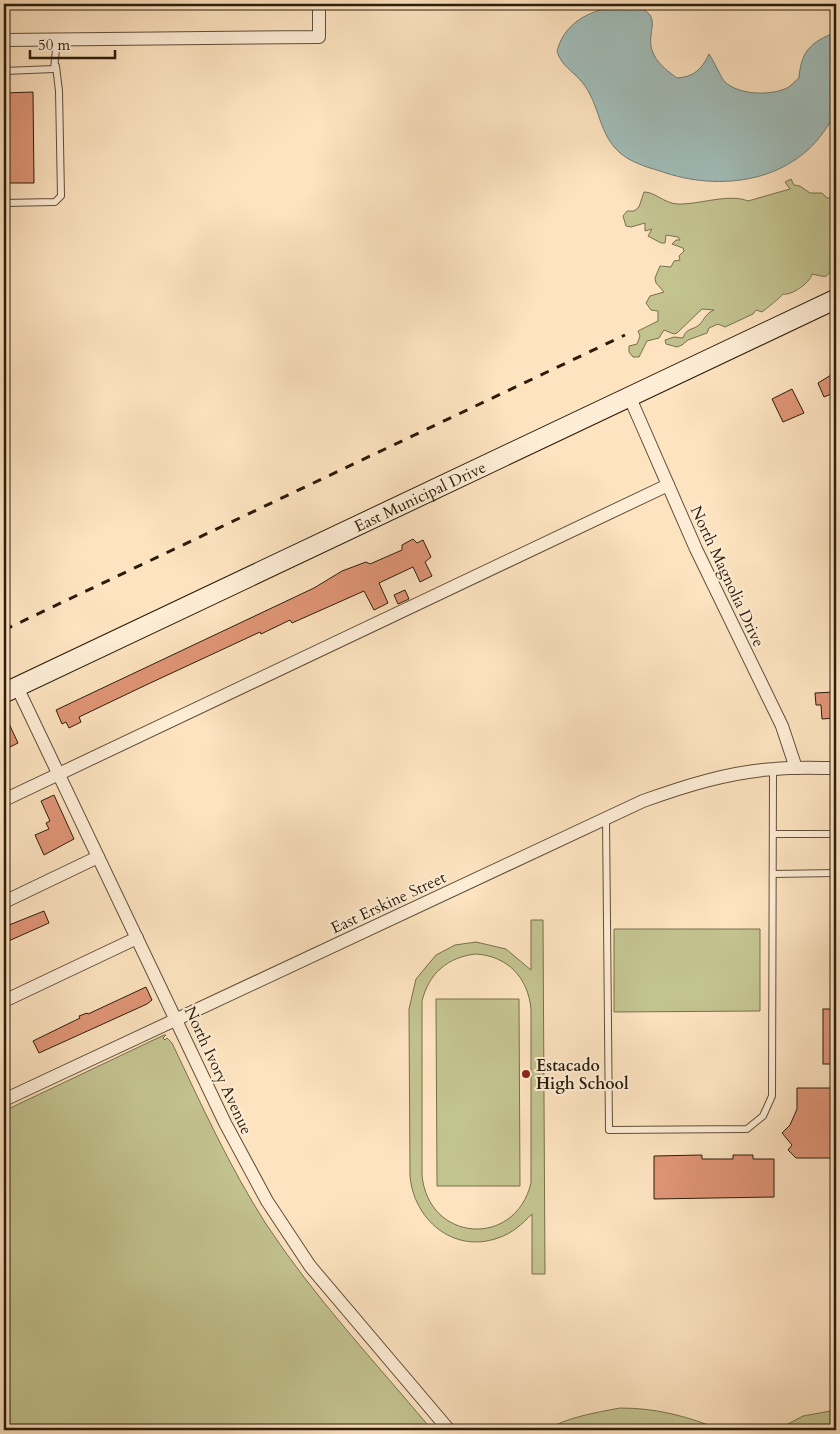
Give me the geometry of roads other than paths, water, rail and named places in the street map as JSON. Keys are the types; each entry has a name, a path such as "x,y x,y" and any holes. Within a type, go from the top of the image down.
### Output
{"street":[{"path":"4,40 319,37 319,4"},
{"name":"East Municipal Drive","path":"10,690 836,300"},
{"name":"North Magnolia Drive","path":"630,398 696,549 782,726 796,768"},
{"path":"4,800 668,485"},
{"name":"North Ivory Avenue","path":"10,690 58,774 225,1123 285,1232 335,1298 449,1430"},
{"name":"East Erskine Street","path":"4,1100 606,816 642,801 705,781 773,769 836,768"},
{"path":"4,902 98,857"},
{"path":"4,1001 137,938"}],"lane":[{"path":"4,203 55,202 61,196 59,91 56,66 57,40"},
{"path":"4,71 51,71 56,66"},
{"path":"606,816 609,1130 747,1129 763,1116 772,1092 773,769"},
{"path":"774,834 836,834"},
{"path":"774,874 836,873"}],"water":[{"path":"631,5 649,14 652,19 651,47 654,55 661,65 677,78 688,76 697,71 709,54 725,82 738,90 746,92 764,93 780,91 790,86 799,78 802,61 809,49 820,40 836,32 836,91 830,122 815,142 798,158 777,170 755,177 732,181 683,178 649,168 628,159 612,144 588,91 579,78 564,64 557,51 561,39 568,30 585,16 607,8"}],"railway":[{"path":"4,630 625,335"}],"place":[{"name":"Estacado High School","path":"526,1074"}]}
